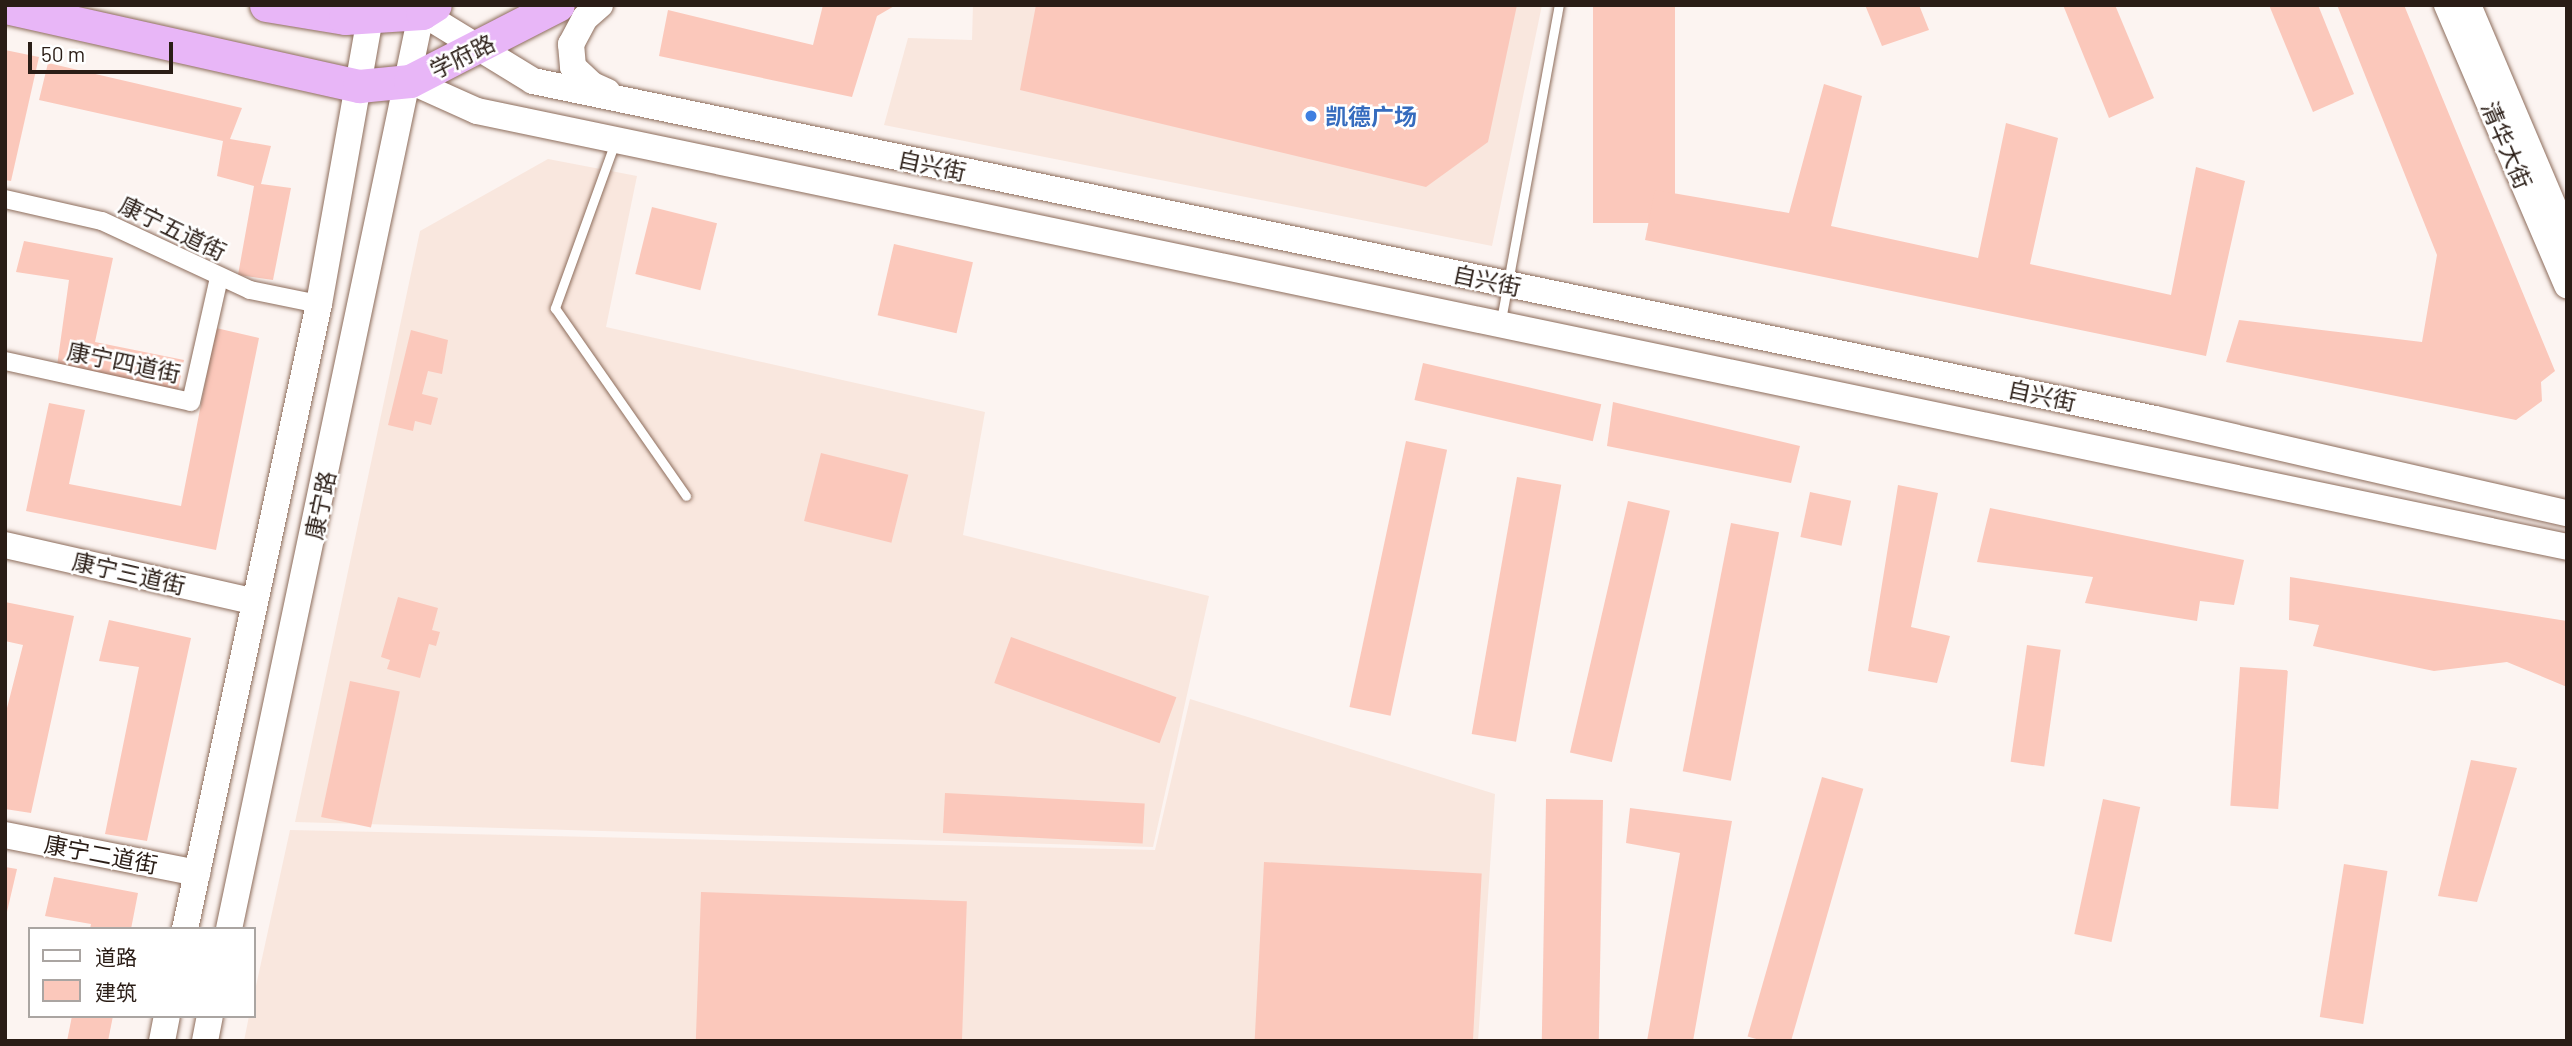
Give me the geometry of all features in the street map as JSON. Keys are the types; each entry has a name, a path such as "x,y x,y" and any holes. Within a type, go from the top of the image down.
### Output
{"highway":[{"path":"266,5 325,18 371,11 427,8"},
{"name":"学府路","path":"5,7 359,86 410,80 479,48 558,5"}],"main road":[{"path":"600,5 585,18 571,44 573,67 592,85 632,102"},
{"name":"清华大街","path":"2447,5 2567,285"},
{"name":"清华大街","path":"2468,5 2567,238"},
{"name":"康宁路","path":"229,927 427,8"},
{"name":"自兴街","path":"427,8 479,48 533,81 2155,419 2567,513"},
{"name":"康宁路","path":"185,927 252,601 319,304 371,11"},
{"name":"自兴街","path":"410,80 477,111 616,137 2567,547"},
{"name":"康宁三道街","path":"5,545 252,601"},
{"name":"康宁二道街","path":"5,835 197,873"},
{"path":"162,1041 167,1018"},
{"path":"205,1041 210,1018"}],"street":[{"name":"康宁五道街","path":"5,199 103,221 219,278 250,290 319,304"},
{"name":"康宁四道街","path":"5,361 191,402 219,278"}],"lane":[{"path":"1500,322 1559,5"},
{"path":"616,137 555,308 686,496"}],"shaded area":[{"path":"973,5 1542,5 1492,246 884,125 908,38 972,40"},
{"path":"548,159 637,176 606,327 985,412 963,535 1209,596 1153,847 295,822 420,231"},
{"path":"1190,699 1495,794 1478,1041 244,1041 249,1018 256,1018 256,986 290,830 1155,850"}],"building":[{"path":"823,5 896,5 877,16 852,97 659,56 668,10 813,45"},
{"name":"凯德广场","path":"1036,5 1517,5 1488,142 1426,187 1020,90"},
{"path":"1593,5 1675,5 1675,223 1593,223"},
{"path":"1865,5 1919,5 1929,30 1882,46"},
{"path":"2063,5 2115,5 2154,98 2109,118"},
{"path":"2269,5 2318,5 2354,94 2313,112"},
{"path":"2337,5 2404,5 2555,371 2541,382 2542,401 2516,420 2226,362 2239,320 2422,342 2437,255"},
{"path":"5,50 39,57 11,181 5,180"},
{"path":"48,63 242,108 230,139 271,146 261,184 291,188 273,280 238,275 254,186 217,176 223,141 39,100"},
{"path":"1824,84 1862,96 1831,226 1978,258 2006,123 2058,138 2030,264 2171,295 2196,167 2245,181 2206,356 1645,240 1655,190 1789,213"},
{"path":"652,207 717,223 700,290 635,274"},
{"path":"24,241 113,258 95,342 184,360 178,390 57,366 69,280 16,272"},
{"path":"894,244 973,262 957,333 878,315"},
{"path":"216,328 259,338 216,550 26,511 49,403 85,410 69,484 181,506"},
{"path":"411,330 448,340 442,374 428,371 422,394 438,398 431,425 415,421 413,431 388,425"},
{"path":"1423,363 1601,404 1593,441 1414,400"},
{"path":"1613,402 1800,446 1791,483 1607,446"},
{"path":"1406,441 1447,450 1391,716 1349,707"},
{"path":"821,453 908,475 891,543 804,521"},
{"path":"1517,477 1561,485 1516,742 1472,734"},
{"path":"1898,485 1938,493 1911,627 1950,636 1937,683 1868,671"},
{"path":"1810,492 1851,501 1842,546 1800,537"},
{"path":"1628,501 1670,511 1612,762 1570,752"},
{"path":"1990,508 2244,560 2234,605 2200,601 2197,621 2085,603 2093,577 1977,562"},
{"path":"1731,523 1779,532 1731,781 1683,771"},
{"path":"2290,577 2567,621 2567,687 2507,662 2434,671 2313,646 2319,625 2289,620"},
{"path":"398,597 438,608 432,630 440,632 436,646 429,644 420,678 387,669 390,660 381,657"},
{"path":"5,602 74,616 31,813 5,809 5,716 23,645 5,641"},
{"path":"109,620 191,638 147,841 105,834 139,667 99,661"},
{"path":"1011,637 1176,697 1160,743 994,683"},
{"path":"2027,645 2061,650 2044,767 2011,762"},
{"path":"2240,667 2288,670 2278,809 2230,806"},
{"path":"350,681 400,692 371,828 321,817"},
{"path":"2471,760 2517,768 2477,902 2438,896"},
{"path":"1822,777 1863,789 1791,1041 1763,1041 1748,1037"},
{"path":"945,793 1145,803 1143,843 943,833"},
{"path":"1546,799 1603,800 1599,1041 1542,1041"},
{"path":"2103,799 2140,807 2111,942 2074,934"},
{"path":"1630,808 1732,821 1693,1041 1647,1041 1680,853 1626,843"},
{"path":"1264,862 1482,873 1473,1041 1255,1041"},
{"path":"2344,864 2387,871 2363,1024 2320,1017"},
{"path":"5,867 17,869 6,916 5,915"},
{"path":"54,877 138,893 131,927 90,927 91,924 45,916"},
{"path":"701,892 967,901 962,1041 696,1041"},
{"path":"72,1018 113,1018 108,1041 67,1041"}],"place":[{"name":"凯德广场","path":"1311,116"}]}
